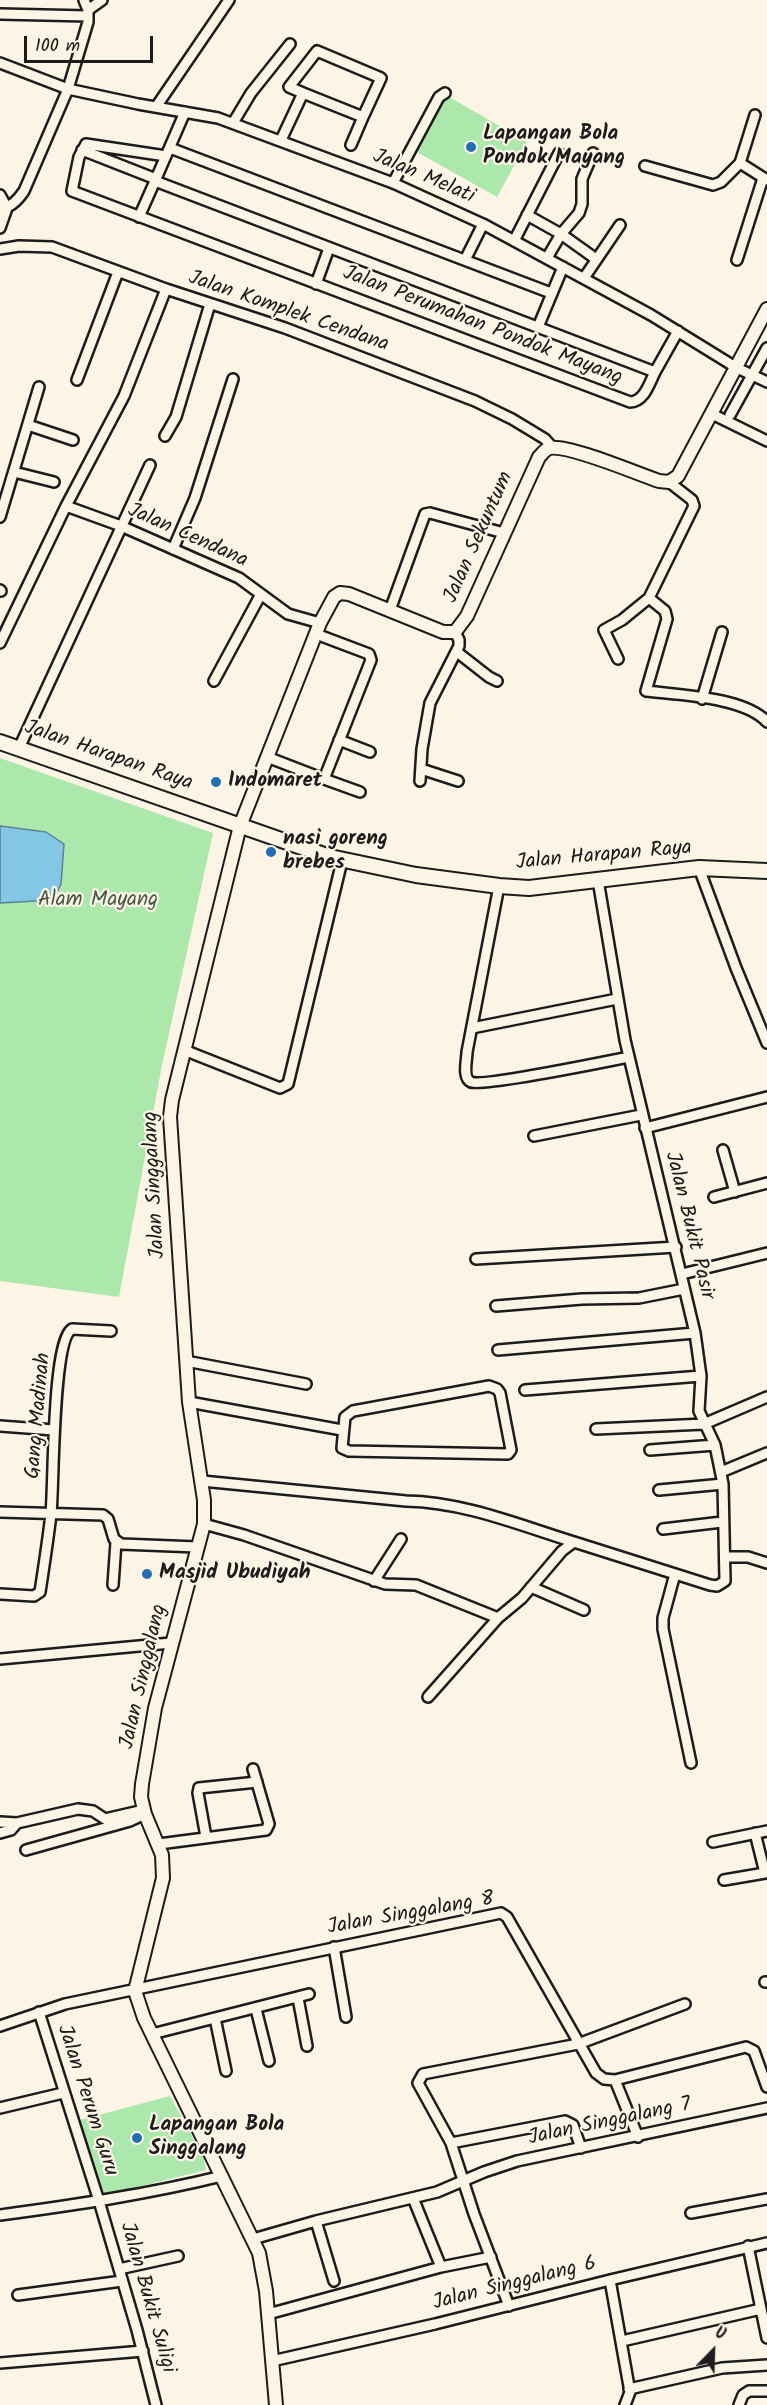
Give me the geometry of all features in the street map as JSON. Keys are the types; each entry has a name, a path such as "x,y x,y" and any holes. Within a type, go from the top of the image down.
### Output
{"main road":[{"path":"552,447 577,453 659,481 669,482 678,476 767,309"},
{"name":"Jalan Sekuntum","path":"240,826 318,628 334,597 340,593 349,594 443,632 455,632 467,616 539,457 545,450 552,447"},
{"name":"Jalan Harapan Raya","path":"0,741 342,861 416,875 529,888 699,868 766,874"},
{"name":"Jalan Singgalang","path":"135,1991 163,1878 159,1844 144,1812 141,1797 142,1784 155,1708 204,1524 202,1481 189,1402 170,1117 184,1050 240,826"},
{"path":"135,1991 152,2034 253,2239 262,2267 276,2405"}],"street":[{"path":"3,209 18,200 24,191 68,89 88,13 84,0"},
{"path":"0,14 88,13 102,0"},
{"path":"156,107 229,0"},
{"path":"233,123 251,93 290,44"},
{"path":"351,145 381,78 317,51 289,87 363,117"},
{"name":"Jalan Melati","path":"0,63 68,89 233,123 393,183 514,240 678,331 737,368 767,382"},
{"path":"280,141 303,93"},
{"path":"393,183 439,97 445,93"},
{"path":"139,218 185,112"},
{"path":"645,166 713,185 721,182 740,163 755,115"},
{"path":"82,150 86,144 92,144 168,152 551,293"},
{"name":"Jalan Perumahan Pondok Mayang","path":"655,372 329,248 82,150 72,184 74,193 630,402 637,402 641,399 678,331"},
{"path":"514,240 560,153"},
{"path":"547,258 561,234 579,213 582,204 582,179 593,153"},
{"path":"737,260 765,179 740,163"},
{"path":"0,195 3,209 0,228"},
{"path":"527,215 561,234 596,259"},
{"path":"465,260 483,224"},
{"path":"584,278 620,225"},
{"name":"Jalan Komplek Cendana","path":"0,249 19,246 52,247 166,289 285,328 475,401 512,419 545,439 552,447"},
{"name":"Jalan Perumahan Pondok Mayang","path":"315,284 329,248"},
{"name":"Jalan Perumahan Pondok Mayang","path":"538,327 563,267"},
{"path":"77,380 118,272"},
{"path":"0,643 66,506 124,396 166,289"},
{"path":"165,435 176,417 210,304"},
{"path":"730,415 767,348"},
{"path":"173,549 195,498 233,379"},
{"path":"0,517 39,387"},
{"path":"712,414 767,441"},
{"path":"28,425 73,440"},
{"path":"19,748 150,465"},
{"path":"14,471 54,482"},
{"path":"0,478 11,482"},
{"path":"618,659 604,630 622,620 649,598 694,506 692,500 669,482"},
{"name":"Jalan Cendana","path":"66,506 121,526 239,578 288,614 369,654 371,658 339,740"},
{"path":"390,610 425,514 429,513 504,533"},
{"path":"214,681 261,594"},
{"path":"649,598 665,611 667,619 646,691 750,709 760,714 767,722"},
{"path":"420,782 429,703 457,652 459,640 455,632"},
{"path":"702,699 722,632"},
{"path":"457,652 497,681"},
{"path":"324,779 339,740 370,752"},
{"path":"267,757 360,792"},
{"path":"421,769 458,781"},
{"path":"184,1050 280,1088 288,1084 342,861"},
{"path":"699,868 767,1043"},
{"name":"Jalan Bukit Pasir","path":"598,880 617,999 629,1057 695,1333 701,1376 699,1411 715,1445 723,1484 724,1581 717,1586 675,1574"},
{"path":"499,886 465,1076 472,1083 516,1078 629,1057"},
{"path":"472,1028 617,999"},
{"path":"645,1128 767,1096"},
{"path":"534,1136 642,1115"},
{"path":"723,1150 735,1192"},
{"path":"714,1197 767,1184"},
{"path":"476,1259 676,1248"},
{"path":"682,1274 767,1253"},
{"path":"496,1306 582,1299 639,1298 684,1289"},
{"name":"Gang Madinah","path":"0,1594 34,1596 40,1592 51,1512 58,1372 67,1332 72,1329 111,1331"},
{"path":"498,1350 695,1333"},
{"path":"186,1361 306,1384"},
{"path":"525,1390 701,1376"},
{"path":"494,1386 500,1393 511,1452 505,1455 349,1451 342,1448 342,1430 345,1417 353,1411 494,1386"},
{"path":"596,1429 704,1424 767,1397"},
{"path":"189,1402 342,1430"},
{"path":"0,1426 54,1430"},
{"path":"650,1450 715,1445"},
{"path":"721,1472 767,1453"},
{"path":"202,1481 406,1502 432,1502 466,1509 675,1574 663,1618 663,1629 691,1763"},
{"path":"659,1490 723,1484"},
{"path":"0,1512 51,1512 106,1516 116,1542 113,1585"},
{"path":"663,1529 723,1522"},
{"path":"204,1524 244,1535 374,1581 385,1584 416,1585 498,1618"},
{"path":"374,1581 401,1539"},
{"path":"116,1542 197,1546"},
{"path":"428,1697 498,1618 531,1587 562,1551 574,1542"},
{"path":"725,1557 748,1557 767,1563"},
{"path":"531,1587 584,1610"},
{"path":"0,1659 171,1643"},
{"path":"159,1844 267,1828 269,1824 253,1769"},
{"path":"206,1837 198,1793 200,1788 257,1782"},
{"path":"0,1822 17,1823 78,1809 93,1811 105,1819 144,1812"},
{"path":"26,1850 130,1821 144,1812"},
{"path":"0,1833 11,1830 17,1823"},
{"path":"713,1842 767,1831"},
{"path":"724,1880 766,1875 755,1833"},
{"name":"Jalan Singgalang 8","path":"0,2026 65,2004 501,1913 507,1917 578,2044 598,2075 608,2081 615,2080"},
{"path":"334,1947 346,2017"},
{"path":"152,2034 309,1995"},
{"path":"298,1998 307,2046"},
{"path":"509,2306 451,2143 418,2083 421,2075 578,2044 685,2004"},
{"path":"256,2009 269,2061"},
{"name":"Jalan Perum Guru","path":"39,2012 99,2201"},
{"path":"215,2019 226,2071"},
{"path":"638,2137 615,2080 746,2046 753,2051 767,2087"},
{"path":"0,2108 63,2093"},
{"name":"Jalan Singgalang 7","path":"253,2239 316,2221 437,2193 484,2172 517,2161 767,2108"},
{"path":"451,2143 564,2121 573,2125 581,2148"},
{"path":"0,2215 99,2201 222,2176"},
{"path":"413,2198 441,2267"},
{"path":"691,2213 767,2199"},
{"name":"Jalan Bukit Suligi","path":"99,2201 143,2351 156,2405"},
{"path":"316,2221 334,2281"},
{"name":"Jalan Singgalang 6","path":"272,2361 767,2243"},
{"path":"748,2247 767,2338"},
{"path":"119,2269 178,2256"},
{"path":"268,2314 441,2267 491,2257"},
{"path":"610,2280 629,2389 629,2398 625,2405"},
{"path":"18,2295 122,2281"},
{"path":"622,2341 761,2308"},
{"path":"0,2363 143,2351"},
{"path":"629,2389 722,2368 767,2365"},
{"path":"739,2405 743,2395 749,2391 767,2391"}],"green space":[{"name":"Lapangan Bola Pondok Mayang","path":"446,95 527,142 497,197 415,151"},
{"name":"Alam Mayang","path":"0,758 213,833 162,1065 119,1297 0,1281"},
{"name":"Lapangan Bola Singgalang","path":"170,2096 203,2156 206,2170 101,2196 76,2121"}],"water":[{"path":"0,826 46,832 64,844 61,884 53,900 0,903"}],"place":[{"name":"Lapangan Bola Pondok Mayang","path":"471,147"},
{"name":"Indomaret","path":"216,782"},
{"name":"nasi goreng brebes","path":"271,852"},
{"name":"Masjid Ubudiyah","path":"147,1574"},
{"name":"Lapangan Bola Singgalang","path":"137,2138"}]}
